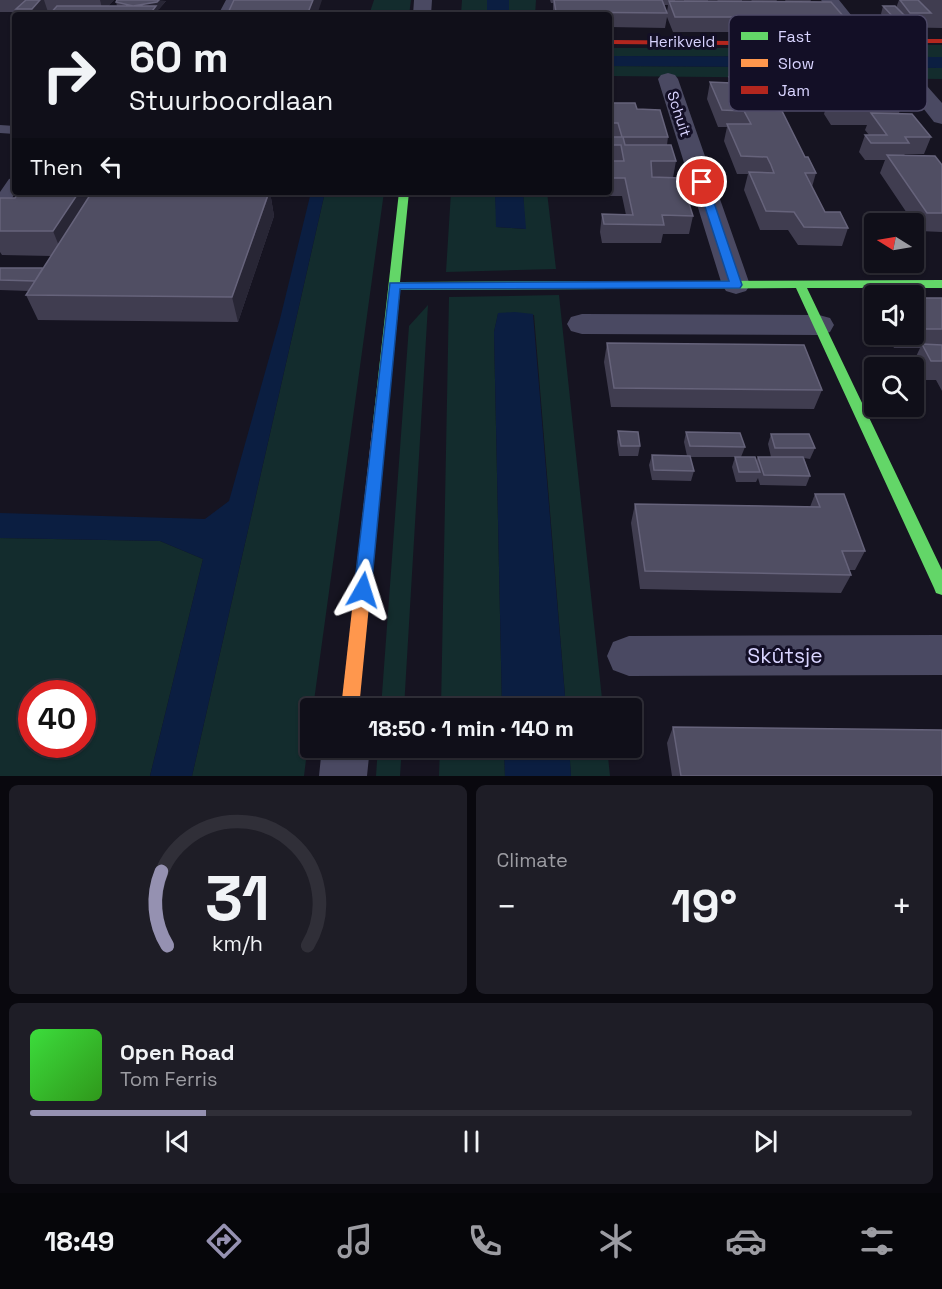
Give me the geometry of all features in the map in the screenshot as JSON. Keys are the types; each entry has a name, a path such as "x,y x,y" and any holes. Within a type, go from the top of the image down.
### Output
{"street":[{"path":"830,0 842,15"},
{"name":"Herikveld","path":"612,42 729,43"},
{"name":"Schuit","path":"668,79 736,285"},
{"path":"927,99 942,117"},
{"path":"351,698 404,195"},
{"path":"394,286 942,284"},
{"path":"800,285 942,588"},
{"path":"582,324 819,325"},
{"name":"Skûtsje","path":"629,656 942,655"},
{"path":"343,776 345,758"}],"lane":[{"path":"0,204 12,186"}],"green space":[{"path":"374,0 411,0 409,12 370,12"},
{"path":"462,0 487,0 487,12 461,12"},
{"path":"509,0 536,0 535,12 509,12"},
{"path":"927,45 942,45 942,57 927,57"},
{"path":"612,48 729,48 729,56 612,56"},
{"path":"612,66 729,67 729,77 612,76"},
{"path":"927,68 942,68 942,79 927,79"},
{"path":"324,195 384,195 314,698 300,698 300,758 306,758 304,776 192,776"},
{"path":"451,195 495,195 497,227 525,229 523,195 547,195 556,269 446,272"},
{"path":"559,295 602,698 565,698 534,315 498,314 494,332 502,698 441,698 449,297"},
{"path":"428,305 405,698 382,698 409,326"},
{"path":"0,538 160,541 203,559 150,776 0,776"},
{"path":"377,758 401,758 400,776 376,776"},
{"path":"440,758 504,758 505,776 439,776"},
{"path":"570,758 608,758 610,776 571,776"}],"water":[{"path":"487,0 509,0 509,12 487,12"},
{"path":"612,56 729,56 729,67 612,66"},
{"path":"927,57 942,57 942,68 927,68"},
{"path":"310,195 324,195 192,776 150,776 203,559 160,541 0,538 0,513 205,519 229,501 280,319"},
{"path":"495,195 523,195 526,229 496,227"},
{"path":"498,313 533,314 565,698 502,698 494,332"},
{"path":"504,758 570,758 571,776 505,776"}],"building":[{"path":"26,0 40,0 32,9 16,9"},
{"path":"117,0 159,0 133,6 116,2"},
{"path":"234,0 313,0 308,12 228,12"},
{"path":"554,0 662,0 667,13 612,12 556,12"},
{"path":"900,0 918,0 931,13 910,13"},
{"path":"669,1 831,2 842,15 729,15 729,17 675,17"},
{"path":"57,6 156,6 151,12 52,12"},
{"path":"883,6 895,6 904,15 891,15"},
{"path":"710,82 729,83 729,110 722,110"},
{"path":"612,103 635,103 637,109 660,110 668,137 622,137 618,123 612,123"},
{"path":"744,111 782,111 805,157 808,157 816,173 805,173 825,212 840,212 848,228 804,227 794,212 766,211 749,172 774,173 771,165 767,157 741,156 727,124 751,124"},
{"path":"871,113 912,114 931,137 905,137 909,143 871,143 865,135 887,135"},
{"path":"612,137 623,137 625,145 671,145 676,161 651,161 652,177 681,178 693,216 662,215 664,225 604,224 602,214 633,215 625,178 612,178 612,161 624,161 621,145 612,145"},
{"path":"887,155 935,156 942,165 942,213 927,213"},
{"path":"17,195 77,195 53,231 0,231 0,198 15,198"},
{"path":"90,195 268,195 232,297 26,295"},
{"path":"0,268 43,268 35,281 0,280"},
{"path":"924,298 942,298 942,329 924,329"},
{"path":"607,343 804,345 822,390 614,388"},
{"path":"923,345 942,345 942,361 931,361"},
{"path":"618,431 638,432 640,446 621,446"},
{"path":"686,432 740,433 745,447 690,446"},
{"path":"771,434 809,434 815,448 775,448"},
{"path":"652,455 690,456 694,471 654,470"},
{"path":"735,457 755,457 760,472 739,472"},
{"path":"758,457 803,457 810,476 764,475"},
{"path":"815,494 844,494 865,551 842,551 851,575 645,571 635,504 820,507"},
{"path":"673,727 942,730 942,776 681,776"}],"traffic: fast":[{"path":"380,422 404,195"},
{"path":"394,286 942,284"},
{"path":"800,285 942,588"}],"traffic: slow":[{"path":"351,698 380,422"}],"traffic: jam":[{"path":"927,41 942,41"},
{"path":"612,42 729,43"}],"route":[{"path":"363,590 394,286 736,285 702,182"}]}
